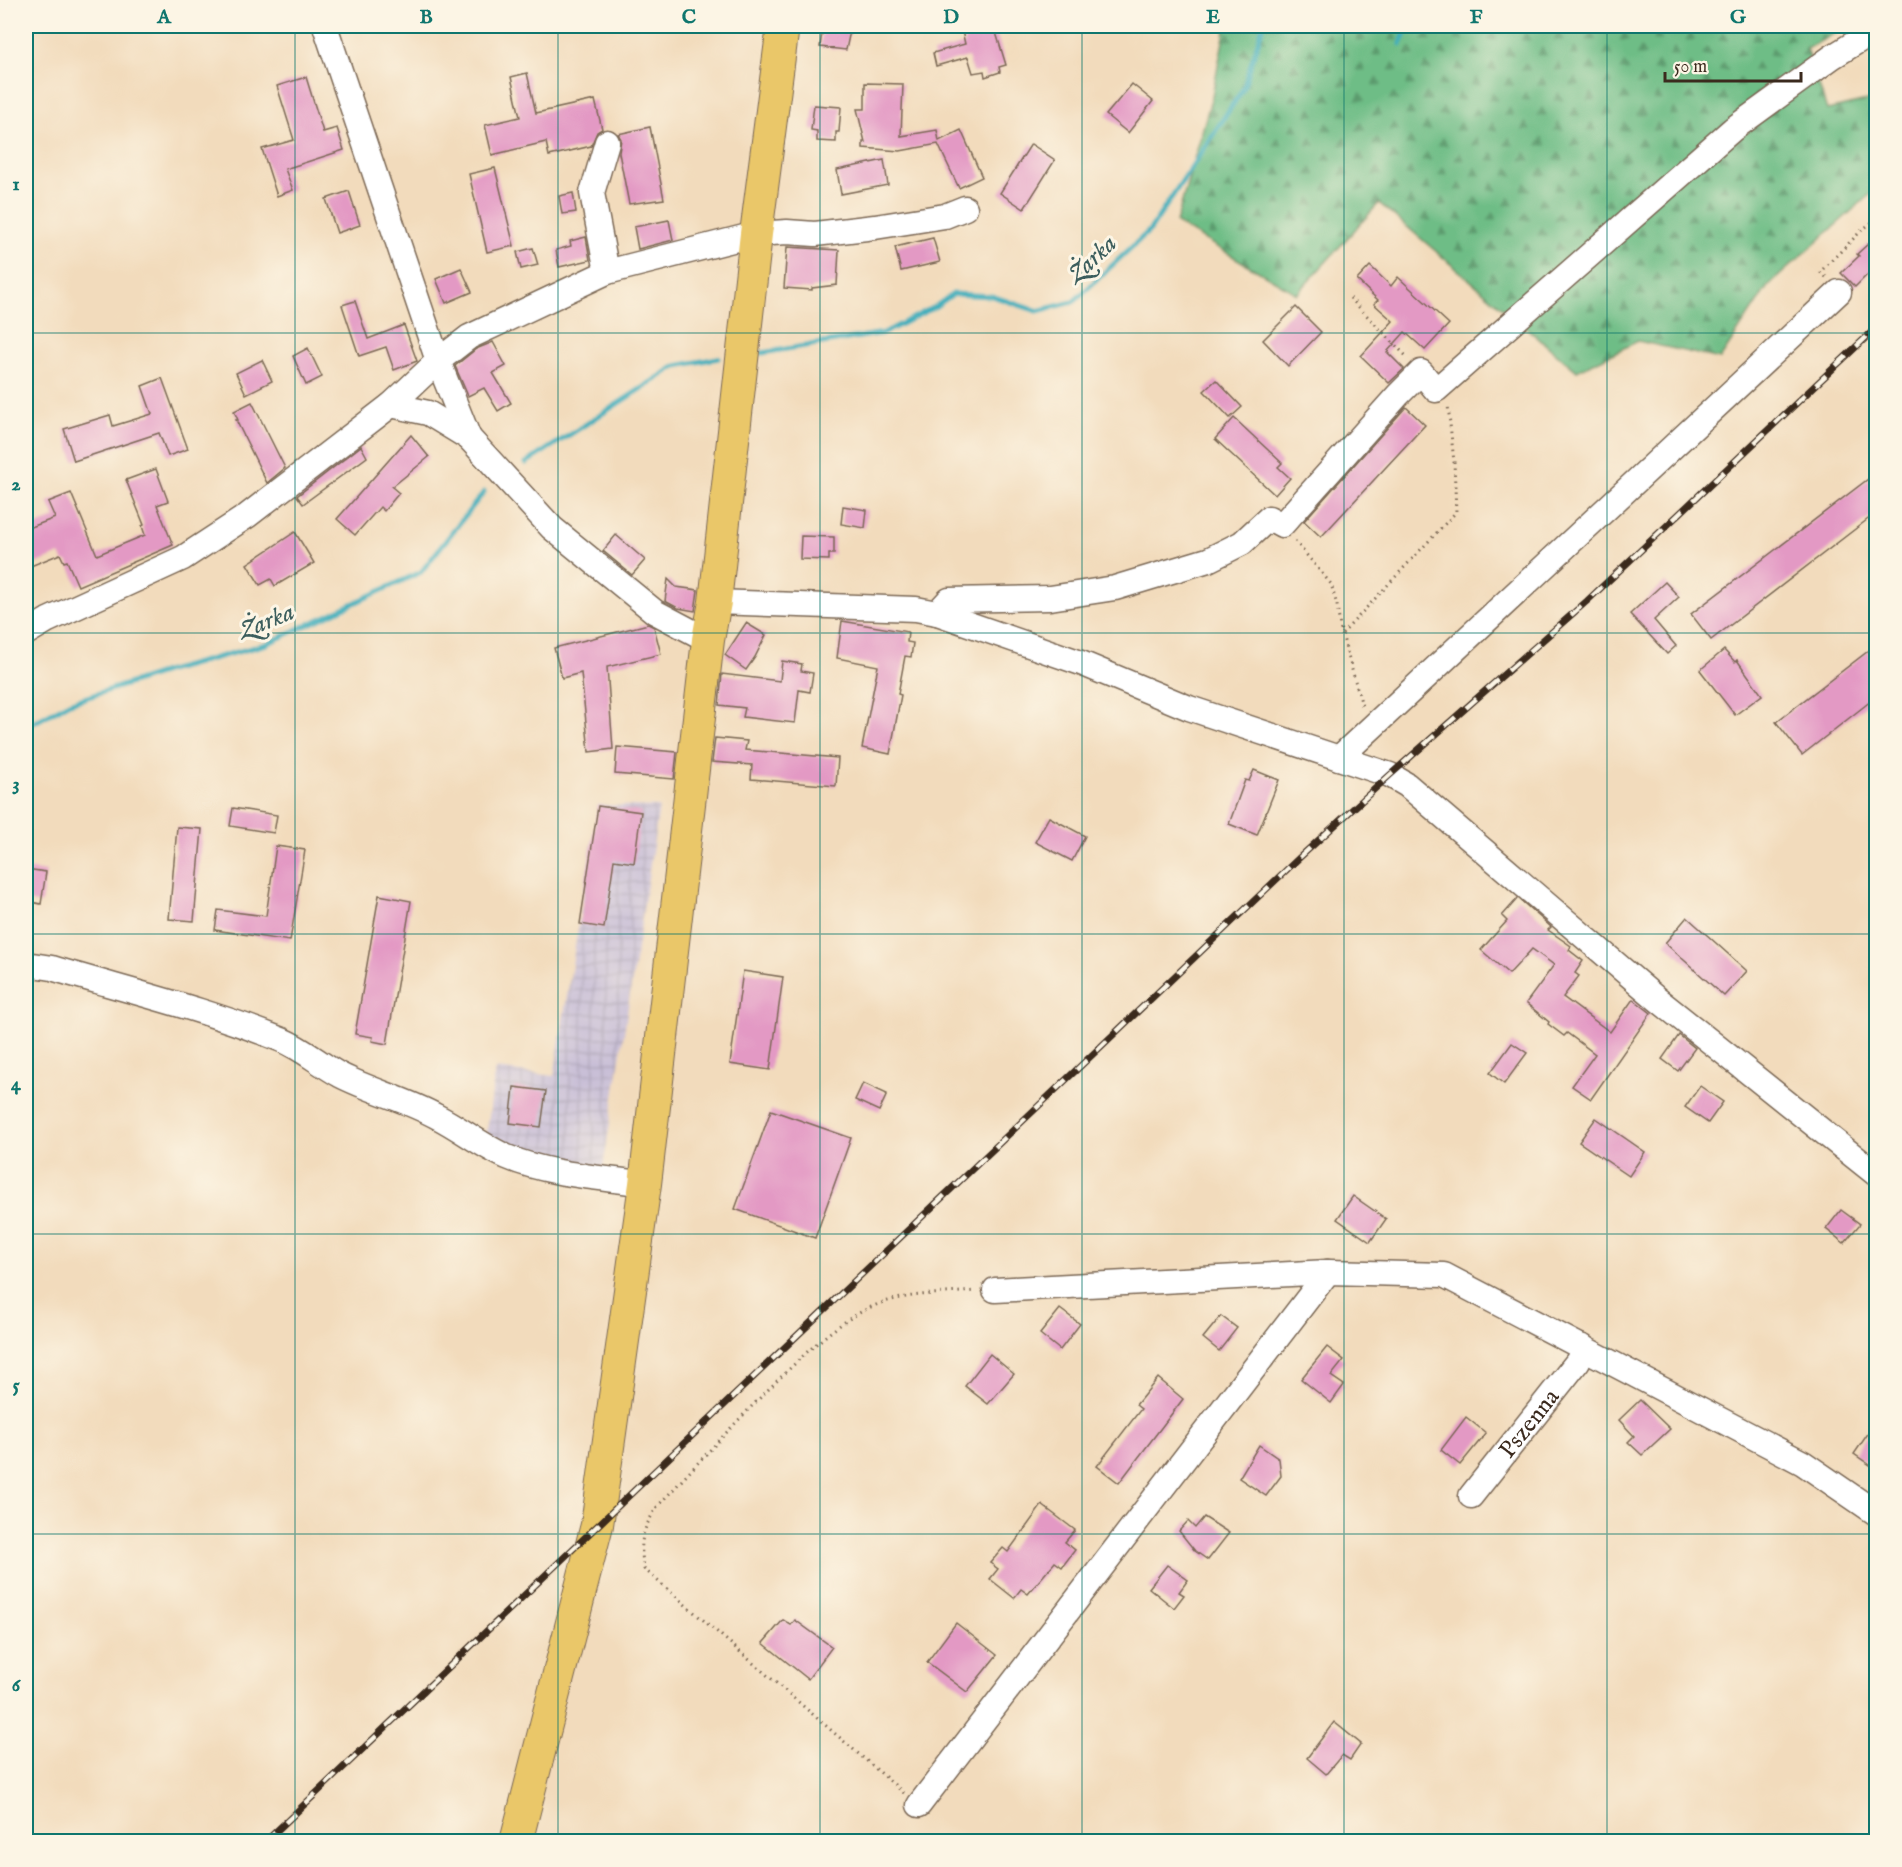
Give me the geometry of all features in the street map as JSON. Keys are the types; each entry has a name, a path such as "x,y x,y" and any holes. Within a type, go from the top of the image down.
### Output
{"main road":[{"path":"516,1842 597,1525 645,1184 708,640 715,602 756,234 783,26"}],"street":[{"path":"325,26 438,361 469,438"},
{"path":"938,613 949,600 1050,598 1114,588 1208,560 1242,543 1269,518 1282,525 1398,395 1429,381 1733,129 1832,57 1876,30"},
{"path":"607,142 592,193 607,272"},
{"path":"26,633 48,620 183,558 247,516 391,405 438,361 469,337 607,272 756,234 787,232 814,234 875,227 945,216 965,208"},
{"path":"1339,758 1839,292"},
{"path":"391,405 428,413 469,438 552,528 655,612 708,640"},
{"path":"715,602 916,609 938,613 1080,663 1189,708 1390,775 1407,785 1657,999 1876,1174"},
{"path":"26,964 52,968 214,1015 284,1041 356,1083 406,1101 507,1157 544,1169 645,1184"},
{"path":"919,1805 1328,1272"},
{"path":"995,1290 1328,1272 1444,1275 1803,1463 1876,1513"},
{"name":"Pszenna","path":"1472,1496 1578,1361 1583,1347"}],"path":[{"path":"1839,292 1820,272 1876,219"},
{"path":"1342,633 1456,512 1454,462 1447,402 1350,298"},
{"path":"1282,525 1331,584 1368,731"},
{"path":"919,1805 644,1569 641,1548 645,1526 657,1507 754,1404 815,1344 845,1321 873,1306 907,1296 995,1290"}],"shaded area":[{"path":"598,805 659,807 603,1168 542,1159 486,1139 495,1069 554,1076"}],"green space":[{"path":"1226,26 1847,26 1807,49 1827,110 1876,99 1876,189 1768,286 1720,359 1638,341 1577,371 1379,203 1297,294 1176,223 1212,96"}],"building":[{"path":"823,26 851,26 846,50 820,47"},
{"path":"994,26 1006,65 999,67 1000,72 985,77 984,71 973,73 968,57 936,66 933,53 965,44 962,31"},
{"path":"527,73 536,113 595,100 602,129 597,132 591,146 549,156 546,142 492,155 485,125 520,117 511,77"},
{"path":"306,77 323,132 337,128 344,150 285,169 293,190 277,196 262,149 294,140 277,86"},
{"path":"865,83 903,84 901,136 937,130 939,141 961,130 982,177 959,188 938,144 900,151 863,148 863,142 865,142 857,109 865,109"},
{"path":"1132,84 1153,101 1128,133 1106,115"},
{"path":"814,105 841,107 836,142 817,141 817,131 811,130"},
{"path":"650,127 664,199 629,204 619,153 621,139 618,134"},
{"path":"1031,144 1055,160 1024,209 1000,193"},
{"path":"884,160 888,185 841,194 837,170"},
{"path":"495,168 514,246 487,252 469,174"},
{"path":"349,191 360,225 337,233 326,199"},
{"path":"573,193 576,212 562,214 559,196"},
{"path":"669,220 673,240 638,249 634,227"},
{"path":"586,237 590,260 559,267 556,250 571,246 570,241"},
{"path":"933,238 940,262 901,271 895,247"},
{"path":"1876,240 1876,266 1855,287 1841,273 1859,256 1857,254"},
{"path":"787,247 839,250 837,285 812,288 812,290 784,288"},
{"path":"533,248 538,265 521,269 517,252"},
{"path":"1370,266 1391,286 1398,277 1449,324 1425,350 1405,332 1387,352 1404,369 1389,383 1361,356 1393,321 1374,304 1378,300 1357,280"},
{"path":"461,268 472,292 446,303 436,279"},
{"path":"355,301 368,339 404,325 417,361 394,370 386,347 359,356 342,305"},
{"path":"1296,307 1321,332 1288,366 1263,340"},
{"path":"493,342 506,366 493,373 511,403 498,411 484,388 468,396 455,366 476,349"},
{"path":"308,348 322,377 306,385 293,356"},
{"path":"262,360 272,381 246,394 236,373"},
{"path":"162,378 188,449 168,456 159,433 74,461 64,429 110,415 113,426 152,414 142,386"},
{"path":"1216,380 1242,407 1230,418 1204,391"},
{"path":"252,402 285,468 267,483 236,420 238,420 234,411"},
{"path":"1406,407 1425,425 1321,537 1304,521"},
{"path":"1234,418 1282,463 1278,467 1290,478 1275,495 1215,439"},
{"path":"411,435 429,457 392,487 399,493 384,511 380,507 355,535 337,519"},
{"path":"361,446 367,457 303,504 297,496"},
{"path":"156,469 168,501 157,505 173,545 78,586 67,561 64,562 60,554 26,568 26,529 55,518 48,502 71,493 97,555 145,535 142,526 144,525 126,480"},
{"path":"1876,473 1876,513 1711,640 1691,614"},
{"path":"843,506 867,510 865,528 841,524"},
{"path":"295,532 314,563 275,586 271,579 260,585 247,564"},
{"path":"616,535 645,560 632,575 603,551"},
{"path":"801,536 834,537 834,554 829,554 829,560 800,559"},
{"path":"668,579 676,587 698,590 695,611 678,608 665,601"},
{"path":"1665,582 1679,597 1654,620 1676,646 1667,654 1630,614"},
{"path":"842,621 908,632 907,642 913,643 911,657 905,656 898,694 901,695 890,754 862,748 878,666 837,658"},
{"path":"746,623 766,635 746,670 725,655"},
{"path":"648,624 654,627 661,654 607,667 613,749 589,752 581,673 562,678 554,648"},
{"path":"1876,645 1876,697 1802,755 1776,722"},
{"path":"1724,650 1735,662 1737,660 1762,695 1735,715 1700,670"},
{"path":"782,661 802,664 801,671 813,673 810,692 799,690 795,723 743,717 745,708 719,705 722,674 780,681"},
{"path":"715,738 747,741 745,750 838,758 836,786 751,779 752,765 712,762"},
{"path":"617,747 677,752 674,779 615,774"},
{"path":"1254,770 1279,780 1257,835 1229,824 1245,780 1249,781"},
{"path":"598,806 641,812 634,863 614,860 604,928 580,924"},
{"path":"233,808 277,815 274,833 230,826"},
{"path":"1049,817 1085,836 1072,861 1035,842"},
{"path":"177,827 202,829 194,921 169,919"},
{"path":"276,846 305,850 290,941 215,930 218,910 266,916"},
{"path":"26,869 46,872 41,904 26,901"},
{"path":"379,895 411,901 387,1044 372,1041 373,1037 355,1034"},
{"path":"1518,898 1551,927 1548,930 1571,946 1569,950 1583,961 1575,973 1579,976 1563,997 1610,1032 1633,999 1651,1013 1591,1099 1572,1086 1595,1054 1567,1033 1564,1036 1526,1003 1554,965 1532,949 1509,974 1481,950 1507,921 1502,916"},
{"path":"1687,917 1747,971 1724,996 1665,943"},
{"path":"743,971 783,977 770,1070 730,1064"},
{"path":"1679,1035 1695,1048 1678,1071 1662,1059"},
{"path":"1512,1043 1527,1053 1504,1084 1490,1073"},
{"path":"863,1083 887,1094 879,1111 855,1100"},
{"path":"1700,1086 1723,1102 1708,1123 1685,1107"},
{"path":"514,1087 546,1091 541,1127 510,1123"},
{"path":"771,1110 851,1138 815,1238 735,1209"},
{"path":"1596,1118 1645,1152 1629,1176 1579,1142"},
{"path":"1353,1196 1386,1219 1370,1242 1337,1219"},
{"path":"1841,1210 1860,1224 1844,1243 1826,1229"},
{"path":"1060,1309 1080,1324 1060,1350 1040,1334"},
{"path":"1221,1316 1237,1328 1219,1351 1203,1338"},
{"path":"1327,1347 1344,1360 1331,1376 1344,1385 1331,1403 1301,1379"},
{"path":"990,1354 1014,1374 988,1404 965,1386"},
{"path":"1158,1378 1183,1399 1119,1483 1097,1466 1141,1409 1136,1405"},
{"path":"1640,1400 1670,1429 1642,1455 1628,1442 1634,1436 1619,1420"},
{"path":"1466,1417 1486,1433 1460,1465 1441,1450"},
{"path":"1876,1422 1876,1469 1854,1454"},
{"path":"1259,1445 1279,1459 1281,1476 1266,1496 1239,1478"},
{"path":"1042,1505 1075,1530 1065,1542 1075,1550 1062,1567 1055,1562 1028,1594 1021,1589 1014,1598 990,1579 998,1569 990,1563 1003,1548 1008,1552"},
{"path":"1204,1517 1229,1533 1208,1560 1195,1551 1179,1531 1188,1521 1195,1528"},
{"path":"1167,1565 1188,1580 1179,1592 1184,1595 1174,1608 1149,1588"},
{"path":"783,1620 791,1625 795,1620 832,1647 808,1679 763,1643"},
{"path":"956,1623 997,1655 967,1692 927,1662"},
{"path":"1334,1722 1361,1744 1350,1760 1342,1755 1326,1774 1307,1758"}],"waterway":[{"name":"Żarka","path":"762,353 884,333 936,306 953,294 992,296 1037,311 1073,302 1150,230 1243,89 1263,26"},
{"path":"1401,44 1407,26"},
{"name":"Żarka","path":"526,463 676,366 718,358"},
{"name":"Żarka","path":"26,727 69,703 165,672 266,644 421,572 484,492"}],"railway":[{"path":"265,1842 1299,858 1587,601 1876,328"}]}
